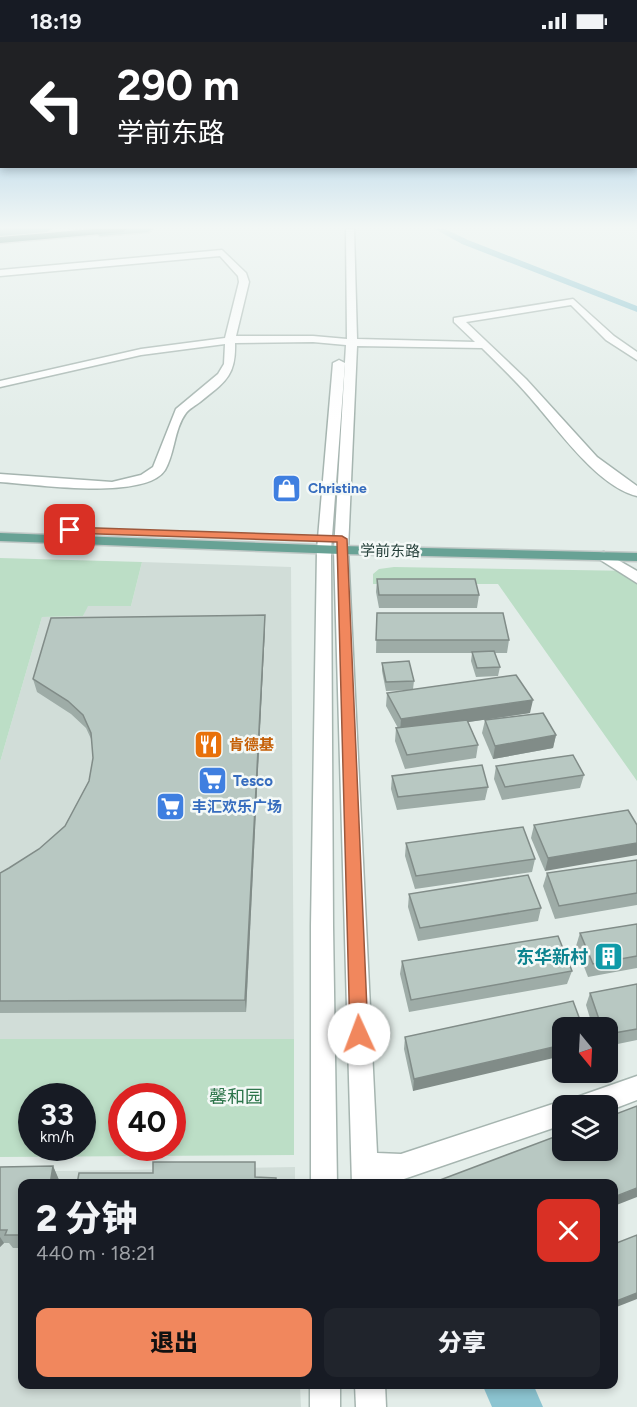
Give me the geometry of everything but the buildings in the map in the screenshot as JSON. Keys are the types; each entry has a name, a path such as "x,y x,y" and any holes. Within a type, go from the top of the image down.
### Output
{"main road":[{"name":"学前东路","path":"0,527 637,557"},
{"name":"学前东路","path":"0,537 637,547"}],"street":[{"path":"0,478 112,486 146,478 159,469 180,412 223,376 230,364 230,340 241,293"},
{"path":"344,293 347,342"},
{"path":"324,1179 322,915 333,544 348,293"},
{"path":"637,357 610,338 573,302 458,320 529,389 588,458 623,485 637,492"},
{"path":"0,384 141,352 230,340 313,339 347,342 484,345"},
{"path":"333,544 365,1175 401,1167 552,1116"},
{"path":"604,556 637,578"},
{"path":"617,1095 637,1088"},
{"path":"325,1389 325,1407"},
{"path":"370,1389 371,1407"}],"shaded area":[{"name":"丰汇欢乐广场","path":"142,562 291,567 294,1039 0,1039 0,762 42,617 83,616 87,606 131,606"},
{"path":"295,1167 295,1179 18,1179 18,1389 300,1389 301,1407 0,1407 0,1172"}],"green space":[{"path":"0,558 142,562 131,606 88,606 83,616 42,617 0,762"},
{"path":"394,567 637,571 637,781 498,584 373,584 373,574 379,569"},
{"name":"馨和园","path":"0,1039 294,1039 294,1155 186,1156 186,1083 108,1083 108,1156 96,1156 96,1083 18,1083 18,1157 0,1157"}],"waterway":[{"path":"595,293 637,309"},
{"path":"509,1389 519,1407"}],"place":[{"name":"Christine","path":"287,488"},
{"name":"肯德基","path":"208,745"},
{"name":"Tesco","path":"212,781"},
{"name":"丰汇欢乐广场","path":"171,807"},
{"name":"东华新村","path":"609,957"}],"route":[{"path":"70,530 342,539 359,1034"}]}
